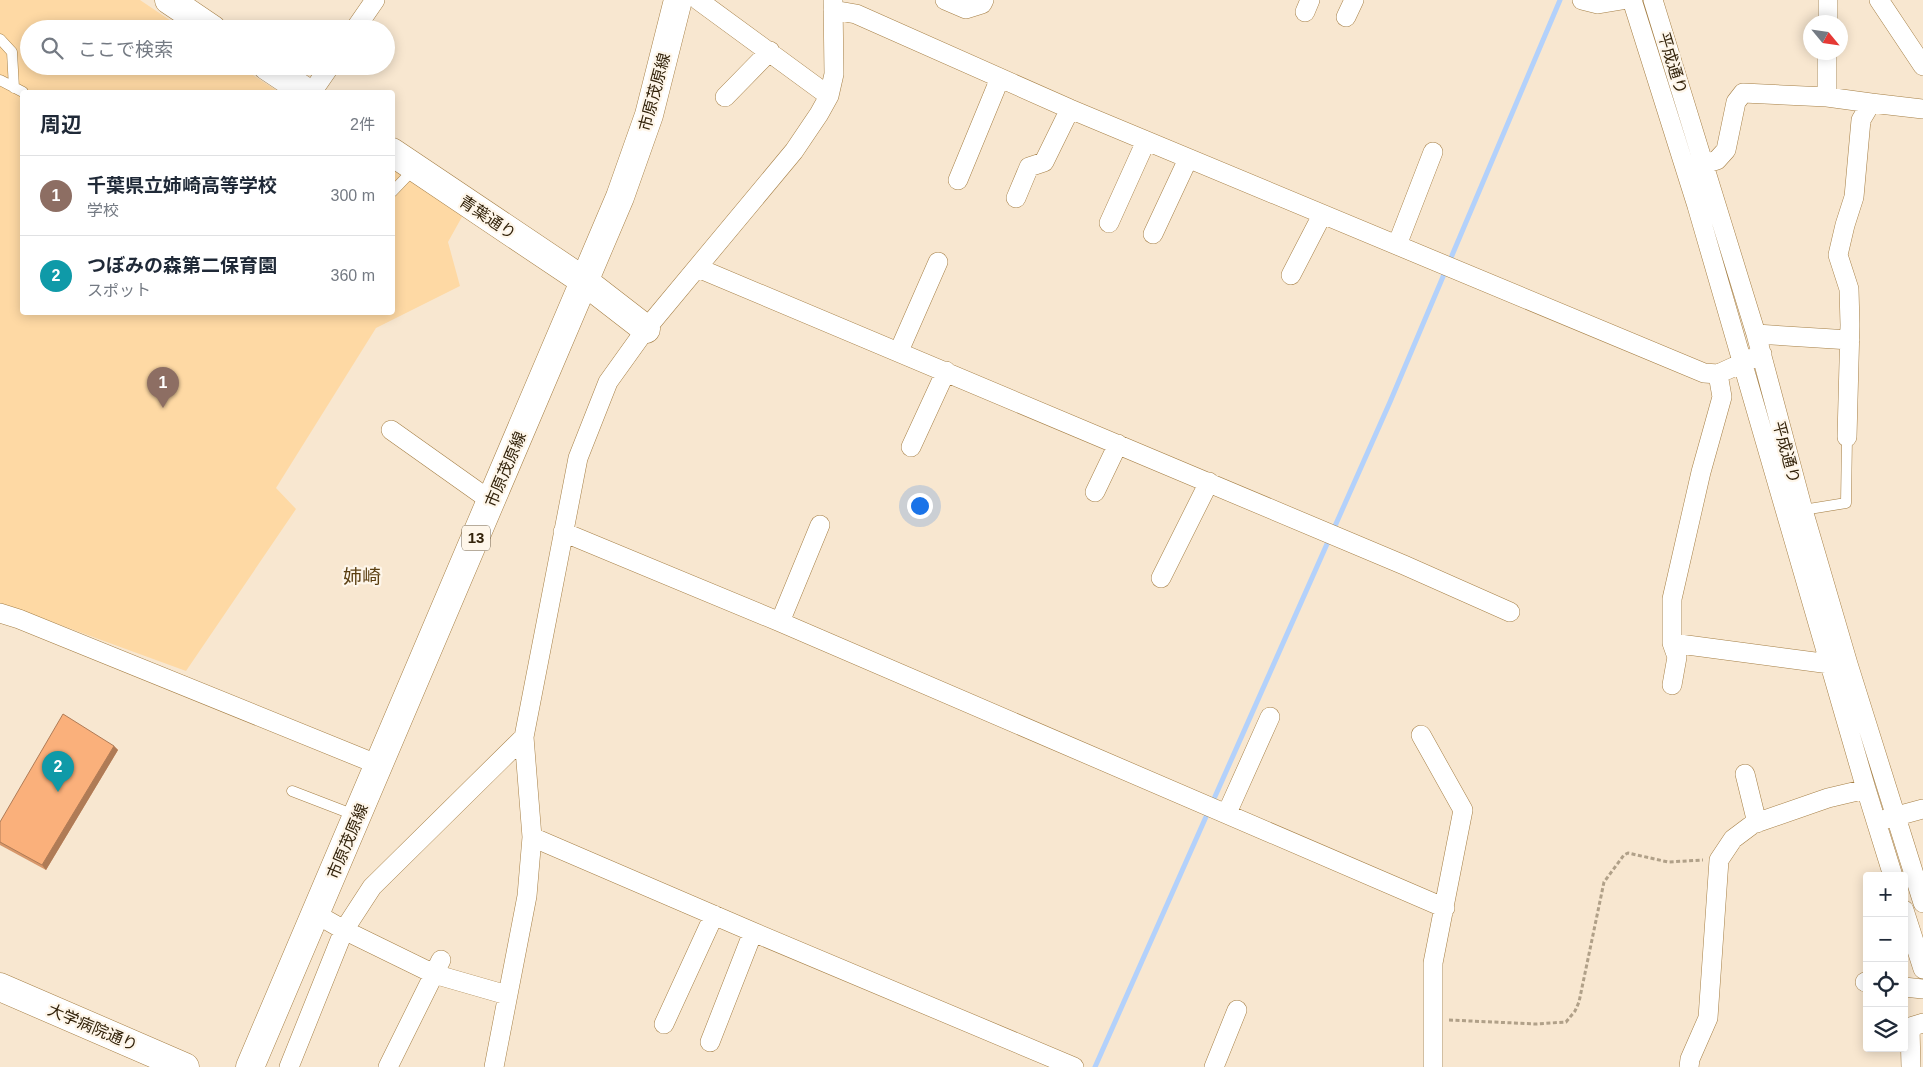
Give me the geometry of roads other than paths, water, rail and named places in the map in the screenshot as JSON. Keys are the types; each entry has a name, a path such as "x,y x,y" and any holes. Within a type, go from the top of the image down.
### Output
{"main road":[{"path":"169,0 199,20"},
{"name":"市原茂原線","path":"250,1067 358,816 635,158 660,75 678,0"},
{"path":"280,75 303,90"},
{"name":"青葉通り","path":"395,154 584,281 646,328"},
{"name":"大学病院通り","path":"0,987 185,1067"}],"street":[{"path":"361,20 375,0"},
{"path":"698,0 829,96"},
{"path":"945,0 966,9 982,4 984,0"},
{"path":"1582,0 1598,4 1622,0"},
{"name":"平成通り","path":"1632,0 1685,170 1892,872"},
{"name":"平成通り","path":"1653,0 1762,354 1803,510 1848,664 1923,903"},
{"path":"1828,0 1828,15"},
{"path":"1879,0 1923,66"},
{"path":"494,1067 527,896 532,837 524,737 562,532 578,458 608,382 646,328 794,151 819,114 829,96 834,74 833,5 1188,159 1704,373 1718,374 1762,354"},
{"path":"725,97 770,51"},
{"path":"1827,60 1827,97"},
{"path":"313,90 324,75"},
{"path":"958,180 1000,78"},
{"path":"1685,170 1717,160 1726,150 1736,102 1743,93 1827,97 1923,109"},
{"path":"1847,438 1850,340 1849,289 1838,255 1854,197 1861,120 1871,103"},
{"path":"1016,198 1028,166 1044,162 1070,109"},
{"path":"1109,223 1146,141"},
{"path":"1397,245 1433,152"},
{"path":"1153,234 1188,159"},
{"path":"1291,275 1322,215"},
{"path":"899,351 938,262"},
{"path":"698,268 1209,482 1510,612"},
{"path":"1756,334 1850,340"},
{"path":"911,447 946,371"},
{"path":"1672,685 1677,657 1672,643 1672,599 1701,472 1722,397 1718,374"},
{"path":"391,430 491,501"},
{"path":"1095,492 1118,444"},
{"path":"1162,578 1209,482"},
{"path":"780,622 820,525"},
{"path":"562,532 780,622 1445,908"},
{"path":"0,613 19,618 379,765"},
{"path":"1672,643 1830,664"},
{"path":"1227,813 1270,716"},
{"path":"1421,735 1463,810 1433,964 1433,1067"},
{"path":"289,1067 344,930 372,887 524,737"},
{"path":"1745,774 1757,823"},
{"path":"1689,1067 1690,1060 1708,1018 1719,860 1733,838 1753,824 1828,798 1866,789"},
{"path":"1876,822 1923,809"},
{"path":"532,837 714,916 1074,1067"},
{"path":"316,914 344,930 507,995"},
{"path":"664,1024 714,916"},
{"path":"1906,917 1923,969"},
{"path":"710,1042 753,932"},
{"path":"388,1067 437,967"},
{"path":"1908,987 1923,989"},
{"path":"1214,1067 1237,1010"},
{"path":"1911,1067 1910,1027 1923,1023"}],"lane":[{"path":"0,39 12,52 19,90"},
{"path":"0,80 19,90"},
{"path":"395,189 415,167"},
{"path":"1803,510 1846,503 1847,438"},
{"path":"292,791 358,816"}],"waterway":[{"path":"1095,1067 1390,402 1560,0"}],"place":[{"name":"千葉県立姉崎高等学校","path":"163,408"},
{"name":"つぼみの森第二保育園","path":"58,792"}],"district":[{"name":"姉崎","path":"362,576"}]}
